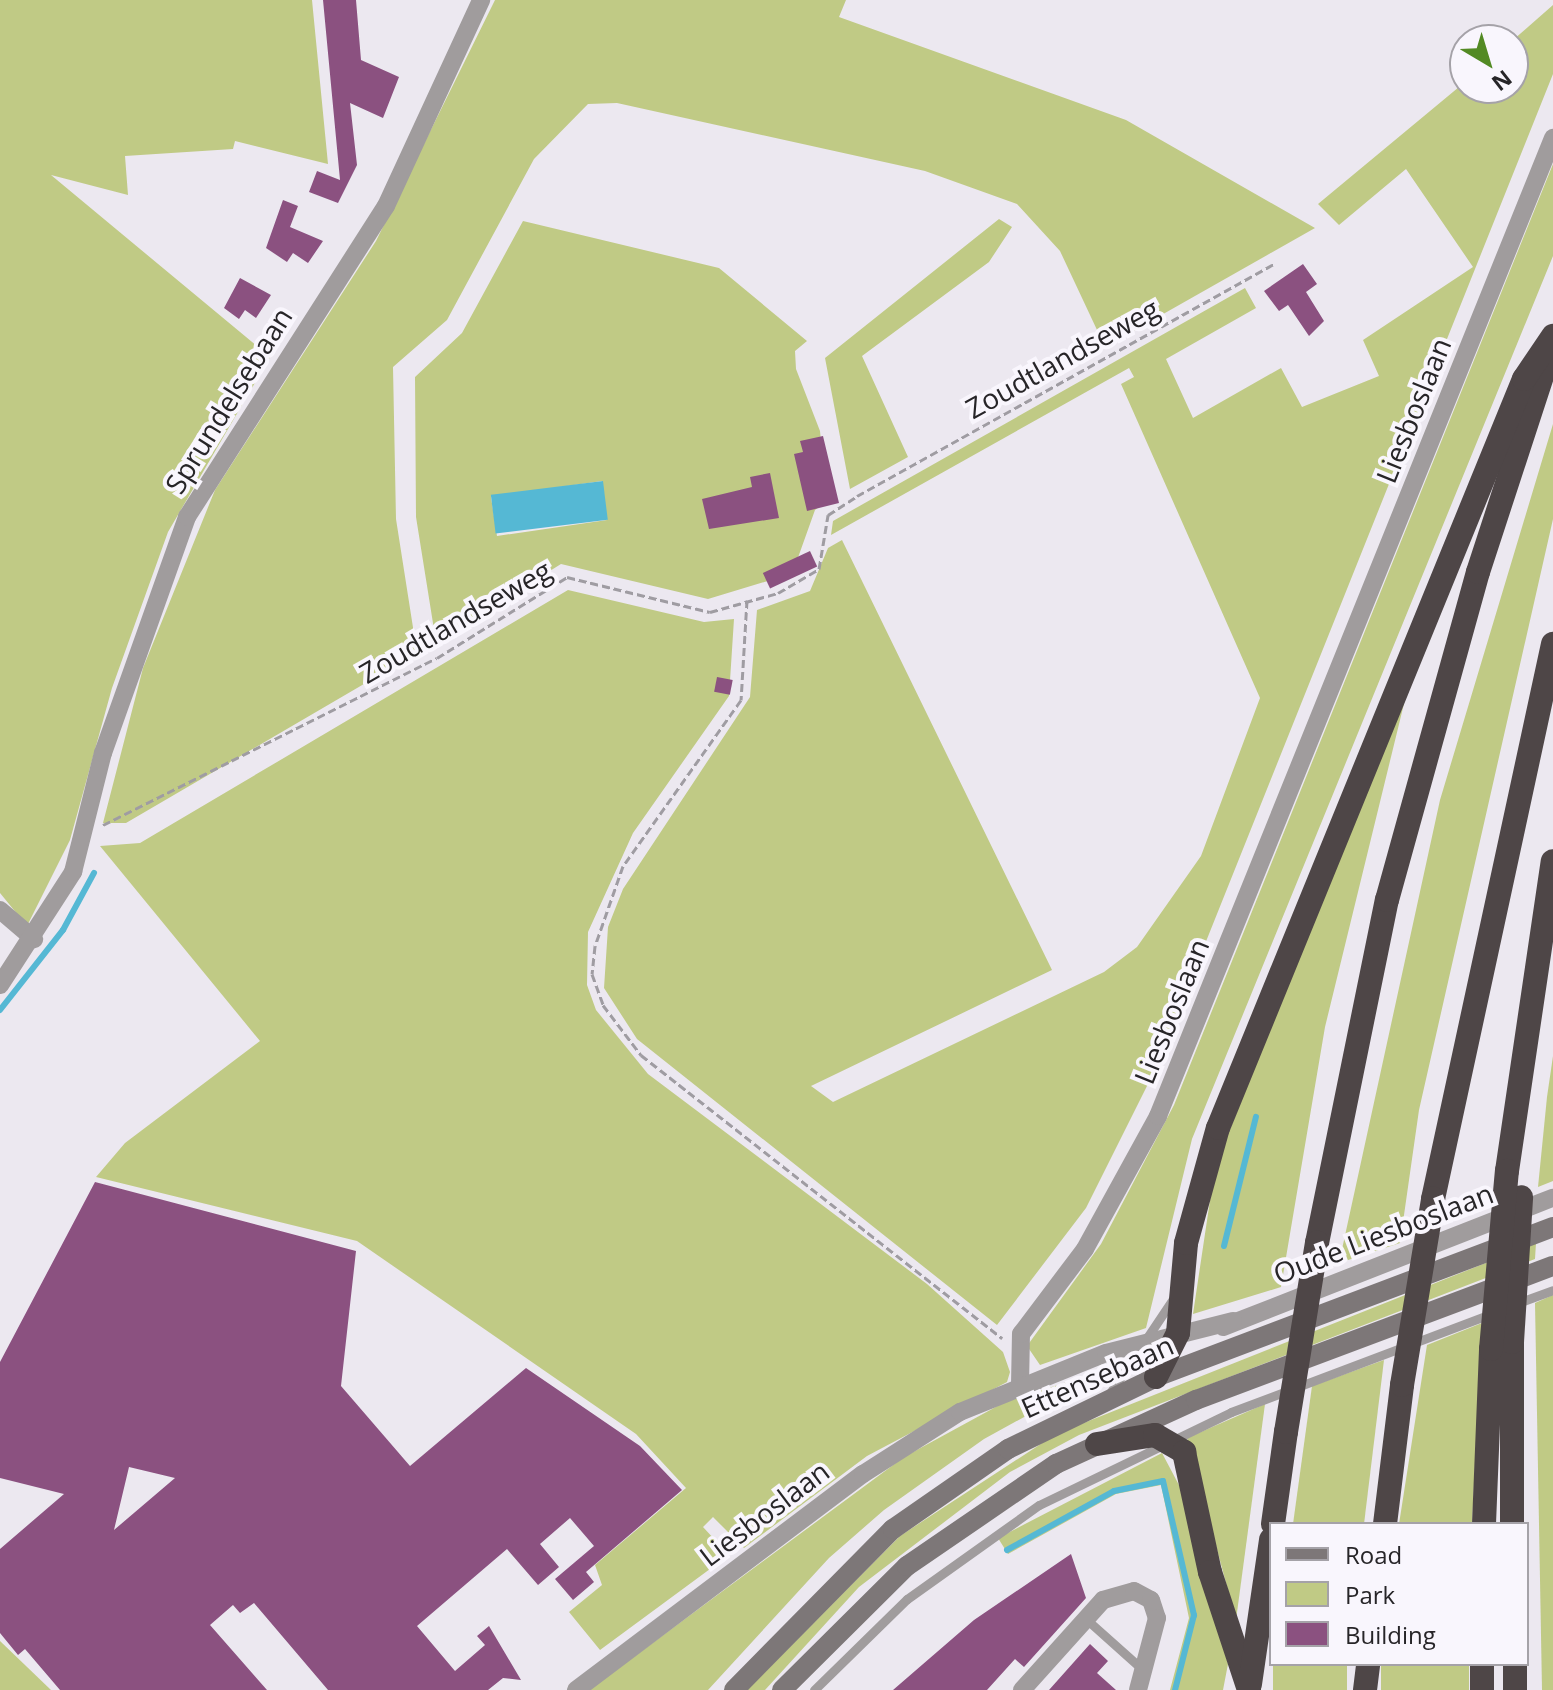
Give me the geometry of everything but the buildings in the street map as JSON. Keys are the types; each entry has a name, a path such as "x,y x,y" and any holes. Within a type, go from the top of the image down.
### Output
{"highway":[{"path":"1156,1377 1176,1339 1199,1184 1232,1092 1524,379 1553,336"},
{"path":"1273,1522 1317,1243 1387,900 1478,572 1553,344"},
{"path":"1385,1522 1402,1385 1433,1199 1553,644"},
{"path":"1484,1522 1502,1346 1515,1168 1553,861"},
{"path":"1515,1168 1553,925"},
{"path":"1502,1346 1512,1522"},
{"path":"1097,1444 1141,1434 1172,1441 1188,1461 1207,1562 1249,1690"},
{"path":"1249,1690 1269,1554"},
{"path":"1365,1690 1368,1666"},
{"path":"1482,1666 1482,1690"},
{"path":"1515,1666 1515,1690"}],"main road":[{"name":"Ettensebaan","path":"734,1690 893,1529 1008,1449 1105,1399 1156,1377 1553,1227"},
{"path":"782,1690 936,1543 1097,1444 1553,1266"}],"street":[{"name":"Sprundelsebaan","path":"0,985 34,939 73,872 87,827 103,753 187,517 386,206 481,0"},
{"name":"Liesboslaan","path":"1016,1350 1126,1183 1158,1116 1553,138"},
{"path":"0,910 34,939"},
{"name":"Oude Liesboslaan","path":"1020,1385 1233,1321 1553,1198"},
{"path":"1016,1350 1020,1385"},
{"name":"Liesboslaan","path":"576,1690 906,1444 1020,1385"},
{"path":"1022,1690 1110,1595 1148,1596 1157,1624 1138,1690"}],"lane":[{"path":"1105,1399 1144,1347 1182,1287"},
{"path":"814,1690 878,1623 992,1535 1172,1441 1553,1290"},
{"path":"1086,1619 1144,1671"}],"path":[{"name":"Zoudtlandseweg","path":"87,827 128,819 423,665 567,577 710,612 778,593 819,569 828,515 1276,263"},
{"path":"747,600 741,700 623,866 595,946 592,974 603,1005 641,1055 1016,1350"}],"green space":[{"path":"0,0 312,0 328,164 235,141 233,149 125,156 128,195 51,175 270,357 168,532 112,688 70,840 27,926 0,893"},
{"path":"495,0 846,0 839,17 1126,120 1315,228 1105,347 1060,251 1017,204 925,171 617,103 588,104 534,159 447,320 393,367 396,519 417,653 126,823 103,823 143,668 215,490 376,241"},
{"path":"1553,5 1553,74 1153,1074 1086,1208 997,1325 637,1039 604,988 608,927 623,889 750,697 757,610 810,591 828,548 842,540 1052,970 811,1086 833,1102 1104,972 1137,947 1201,856 1260,698 1121,384 1134,377 1129,368 831,535 833,521 1245,288 1256,308 1166,359 1193,418 1281,368 1302,407 1379,376 1363,340 1473,267 1406,169 1339,225 1318,204 1449,95 1449,104 1529,104 1529,26"},
{"path":"1553,164 1553,256 1192,1139 1146,1328 1040,1365 1027,1346 1101,1244 1174,1105"},
{"path":"999,219 1012,227 989,262 862,356 908,457 850,489 825,358"},
{"path":"523,221 719,268 807,341 795,351 796,369 820,431 827,501 815,510 795,566 784,576 708,599 561,564 436,642 416,517 415,377 462,333","holes":["602,481 607,520 497,536 491,497"]},
{"path":"1553,424 1553,519 1419,1110 1400,1243 1339,1263 1440,800"},
{"path":"568,590 704,622 734,619 729,696 633,833 588,932 587,985 596,1010 648,1074 927,1284 1003,1352 1010,1372 1007,1382 867,1456 744,1548 713,1517 703,1527 729,1555 600,1650 569,1612 602,1585 595,1565 686,1488 636,1434 357,1241 96,1177 125,1143 260,1041 100,846 140,843"},
{"path":"1412,671 1325,1027 1281,1287 1193,1314 1215,1167"},
{"path":"1553,1056 1553,1181 1538,1187 1547,1097"},
{"path":"1536,1243 1535,1259 1079,1435 1010,1472 859,1587 765,1690 747,1690 900,1536 1056,1434"},
{"path":"1553,1295 1553,1690 1542,1690 1535,1303"},
{"path":"1482,1323 1472,1522 1399,1522 1427,1345"},
{"path":"1384,1360 1364,1522 1293,1522 1312,1386"},
{"path":"1119,1365 984,1439 884,1510 829,1558 708,1690 589,1690 904,1457 1003,1403"},
{"path":"1265,1404 1236,1620 1187,1438"},
{"path":"1162,1453 1180,1487 1228,1664 1223,1690 1170,1690 1189,1618 1161,1485 1116,1494 1008,1554 998,1538"},
{"path":"0,1641 51,1690 0,1690"},
{"path":"1273,1666 1347,1666 1347,1690 1273,1690"},
{"path":"1381,1666 1469,1666 1469,1690 1381,1690"}],"water":[{"path":"603,481 608,520 496,533 491,495"}],"waterway":[{"path":"0,1010 63,930 94,873"},
{"path":"1224,1246 1256,1117"},
{"path":"1007,1550 1114,1491 1163,1481 1194,1615 1175,1690"}]}
